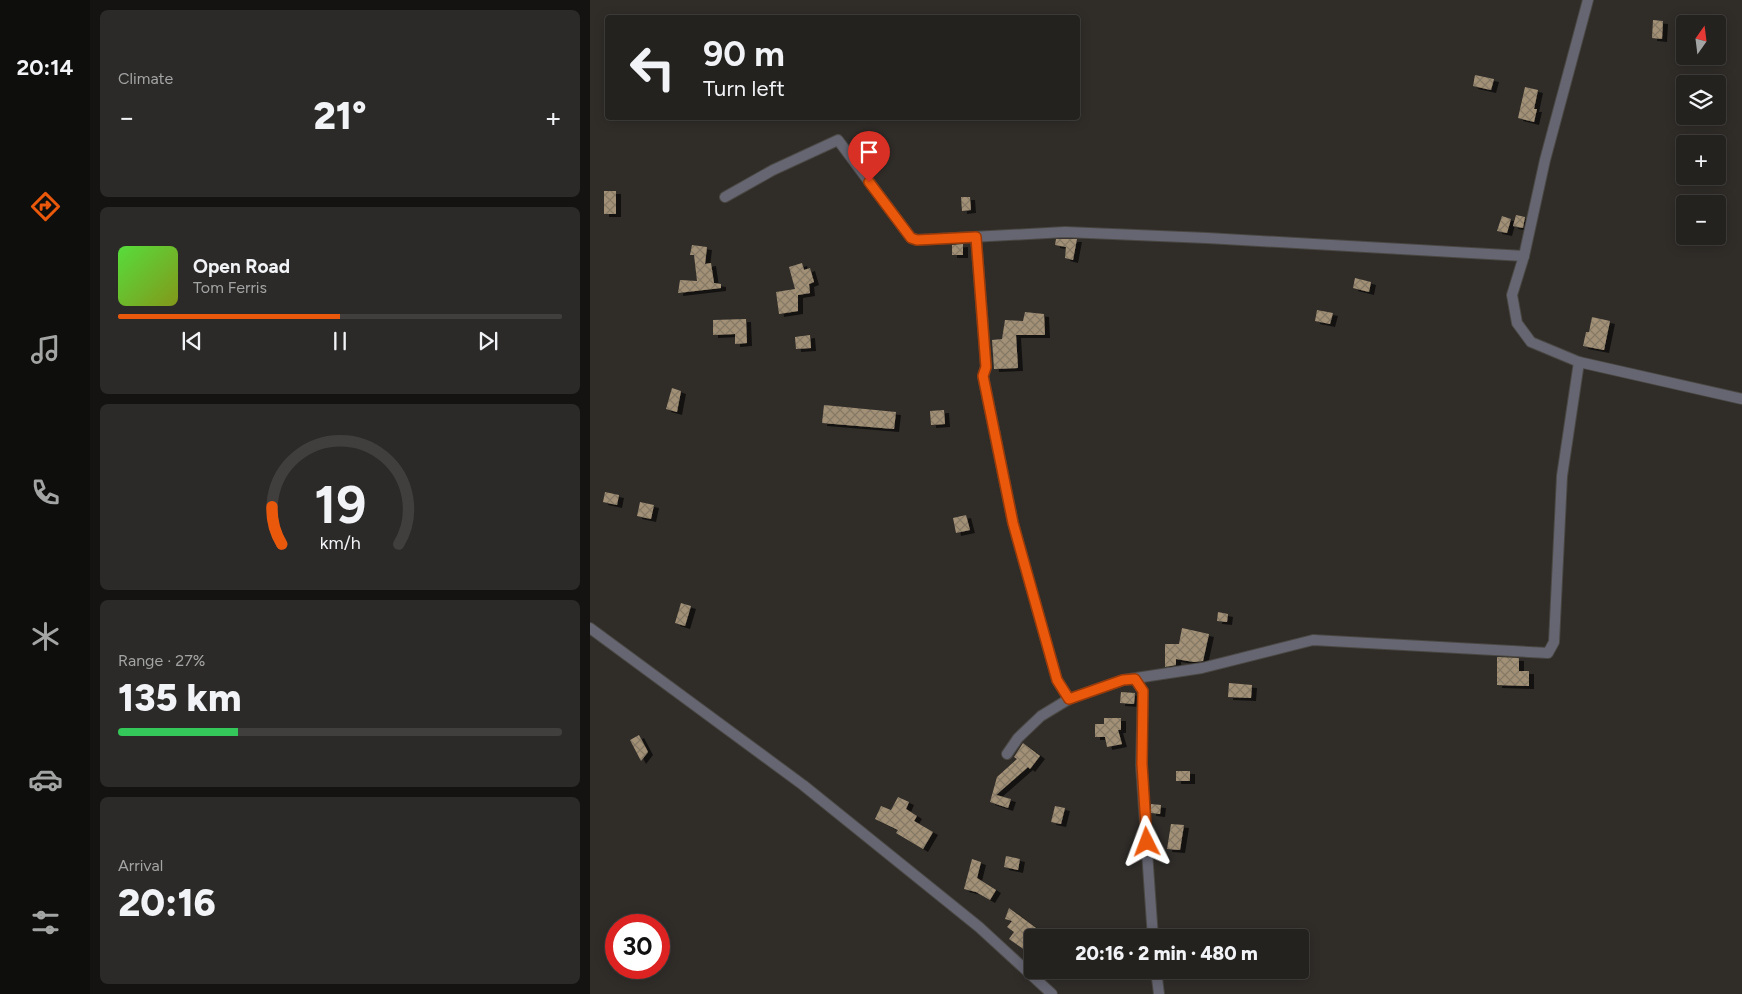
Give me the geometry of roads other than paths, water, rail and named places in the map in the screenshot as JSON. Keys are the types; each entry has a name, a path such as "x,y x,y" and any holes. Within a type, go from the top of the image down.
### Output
{"street":[{"path":"1588,0 1545,160 1524,256 1512,295 1517,323 1531,342 1578,362 1742,399"},
{"path":"725,198 773,170 838,140 911,238 917,240 1065,232 1524,256"},
{"path":"976,237 986,367 983,376 1013,523 1057,680 1069,699"},
{"path":"1007,754 1018,738 1041,716 1069,699 1123,680 1202,668 1313,640 1548,653 1554,642 1562,476 1578,362"},
{"path":"590,628 803,785 979,927 1052,994"},
{"path":"1135,679 1143,691 1142,764 1152,929"},
{"path":"1157,979 1159,994"}]}
